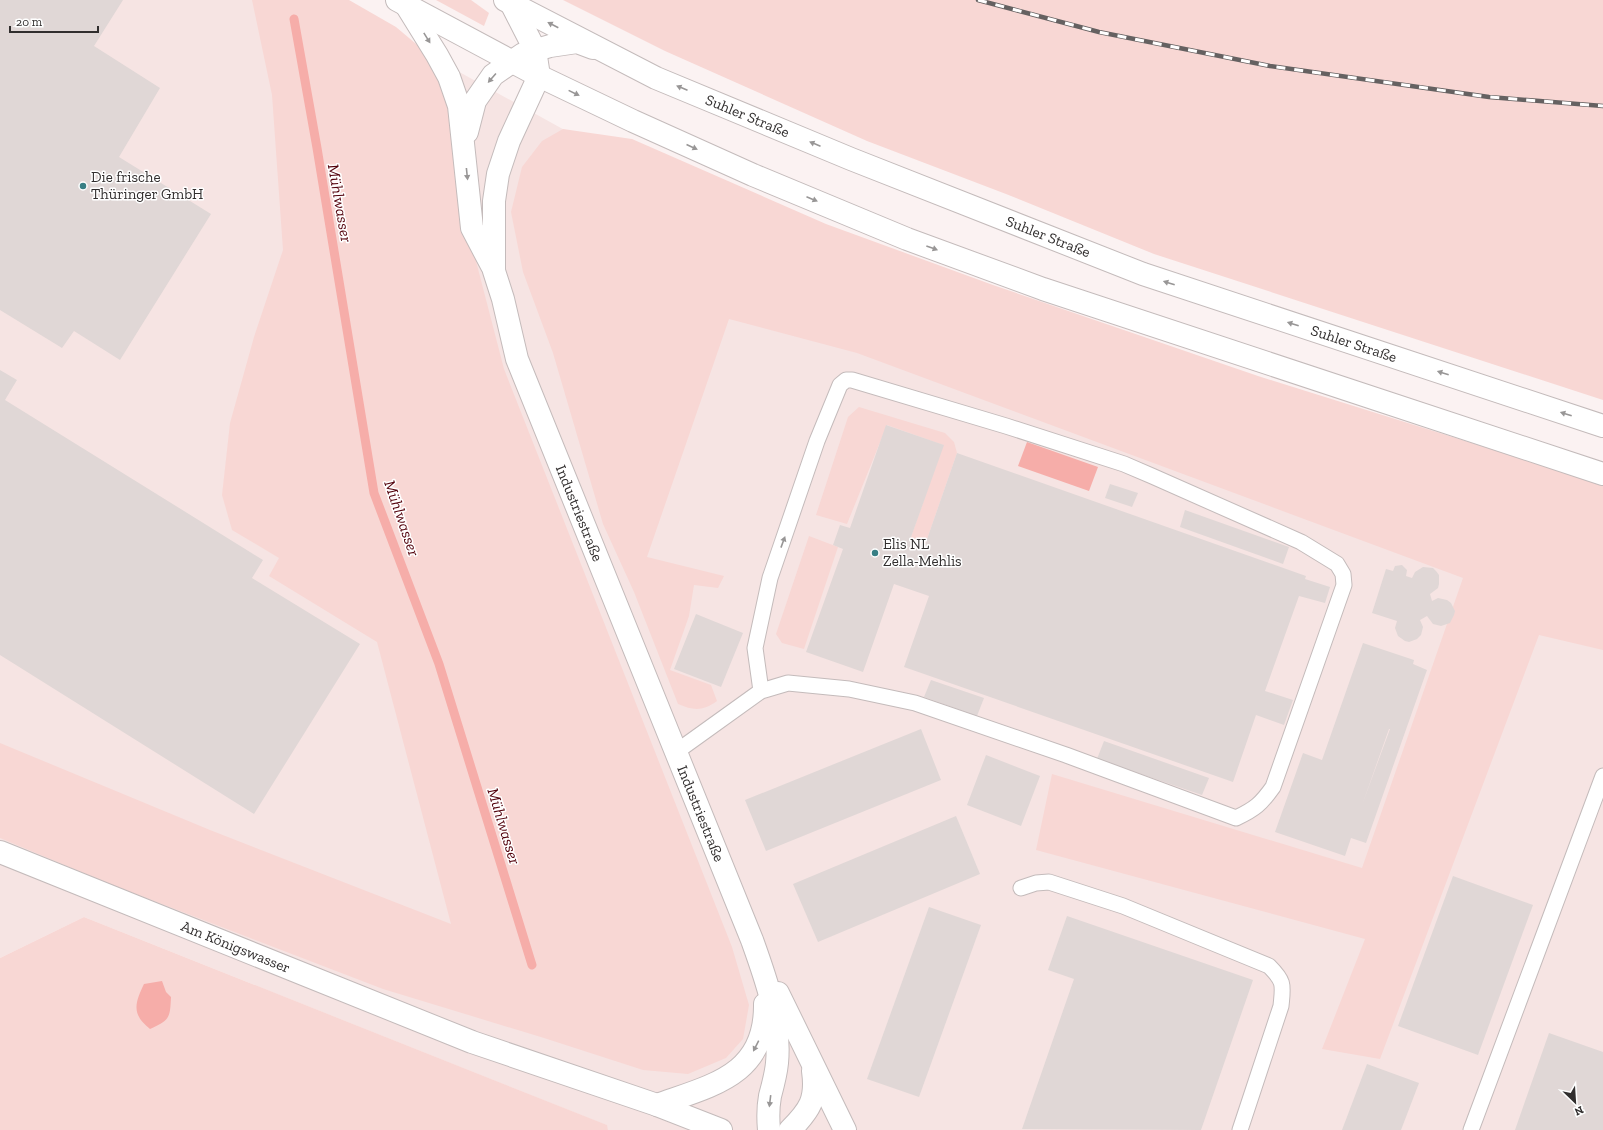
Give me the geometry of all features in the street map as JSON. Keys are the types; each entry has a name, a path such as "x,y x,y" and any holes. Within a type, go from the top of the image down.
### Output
{"street":[{"path":"508,2 534,50 539,76"},
{"name":"Suhler Straße","path":"508,2 656,78 843,156 1143,274 1603,426"},
{"path":"401,3 539,76 633,121 746,172 915,242 1050,291 1603,474"},
{"path":"401,3 437,55 449,77 459,106 472,228 494,271"},
{"path":"464,143 475,101 494,75 523,54 534,50 577,42 604,52"},
{"name":"Industriestraße","path":"539,76 509,141 498,174 494,201 494,271 503,299 517,359 752,940 771,996 777,1032 777,1063 770,1098 769,1130"},
{"name":"Am Königswasser","path":"0,852 472,1042 657,1105"},
{"name":"Industriestraße","path":"752,940 845,1130"},
{"name":"Industriestraße","path":"657,1105 711,1086 728,1077 739,1069 750,1057 758,1044 764,1028 765,998 752,940"},
{"name":"Industriestraße","path":"790,1130 804,1116 811,1106 814,1097 815,1084 811,1062"},
{"path":"657,1105 721,1130"}],"lane":[{"path":"676,752 761,691 788,683 849,689 914,703 1066,755 1236,818 1249,812 1263,802 1273,787 1344,585 1344,574 1338,564 1301,542 1124,464 1006,426 852,380 846,380 840,384 817,441 770,578 755,648 761,691"},
{"path":"1471,1130 1603,776"},
{"path":"1021,888 1036,883 1048,882 1123,906 1270,966 1279,976 1283,986 1281,1006 1240,1130"}],"shaded area":[{"path":"0,0 329,0 1030,387 1603,588 1603,1130 608,1130 606,1125 84,917 0,958"},
{"path":"252,0 349,0 396,27 428,54 454,100 462,207 504,369 732,947 749,1005 743,1039 726,1058 688,1074 643,1070 383,989 110,884 0,838 0,743 210,830 451,924 377,642 269,576 279,558 232,530 222,495 230,423 254,337 283,250 272,95"},
{"path":"436,0 471,0 489,13 484,26"},
{"path":"563,0 1603,0 1603,400 1154,254 1006,194 867,141 665,51"},
{"path":"563,129 632,139 826,224 993,285 1258,376 1603,484 1603,650 1539,635 1380,1059 1322,1049 1365,939 1036,850 1052,774 1362,868 1463,578 857,353 729,319 647,557 724,576 718,588 694,585 689,616 670,670 711,685 717,701 707,707 698,709 689,708 678,704 634,592 603,524 553,353 523,272 511,212 522,167 542,141"},
{"path":"859,407 945,433 954,442 957,453 925,545 910,540 943,445 887,425 847,524 816,515 848,417"},
{"path":"1027,442 1098,467 1089,491 1018,466"},
{"path":"809,536 838,547 804,649 782,643 776,634"},
{"path":"84,917 607,1125 608,1130 0,1130 0,958"},
{"path":"162,981 166,992 171,997 168,1018 150,1029 144,1024 137,1013 136,1008 138,997 144,984"}],"building":[{"name":"Die frische Thüringer GmbH","path":"0,0 123,0 94,46 160,88 119,157 211,214 120,360 74,331 62,348 0,310"},
{"path":"0,370 17,380 5,400 263,560 252,578 360,644 254,814 0,655"},
{"path":"886,425 944,445 910,540 925,545 957,453 1306,576 1305,579 1330,587 1325,603 1299,596 1265,691 1293,700 1284,725 1256,715 1233,782 904,667 929,596 894,584 863,672 806,652 843,549 833,545 840,525 850,528"},
{"path":"1110,484 1138,493 1132,507 1105,498"},
{"path":"1185,510 1289,547 1283,564 1180,527"},
{"path":"1402,565 1407,570 1406,576 1412,578 1415,572 1423,567 1433,568 1439,575 1439,584 1438,588 1430,594 1432,601 1438,598 1447,600 1451,603 1455,611 1450,623 1441,626 1433,624 1427,616 1420,620 1423,627 1421,635 1417,639 1409,642 1398,636 1395,628 1397,621 1372,613 1386,569 1393,571 1395,566"},
{"path":"696,614 743,633 721,687 674,669"},
{"path":"1363,643 1414,660 1413,664 1427,670 1366,843 1351,838 1345,856 1275,832 1303,753 1322,760","holes":["1389,729 1390,729 1362,805"]},
{"path":"931,680 984,698 977,716 924,697"},
{"path":"921,729 941,780 766,851 745,800"},
{"path":"1104,741 1209,778 1202,795 1097,759"},
{"path":"986,755 1040,776 1021,826 967,805"},
{"path":"956,816 980,874 818,942 793,884"},
{"path":"1453,876 1533,905 1478,1055 1398,1026"},
{"path":"929,907 981,925 919,1097 867,1079"},
{"path":"1067,916 1253,980 1201,1130 1022,1129 1074,979 1048,970"},
{"path":"1549,1033 1603,1052 1603,1130 1515,1130"},
{"path":"1367,1064 1419,1083 1401,1130 1342,1130"}],"waterway":[{"name":"Mühlwasser","path":"294,19 317,148 374,493 439,664 532,965"}],"railway":[{"path":"978,0 1099,32 1270,66 1489,97 1603,106"}],"place":[{"name":"Die frische Thüringer GmbH","path":"83,186"},
{"name":"Elis NL Zella-Mehlis","path":"875,553"}]}
